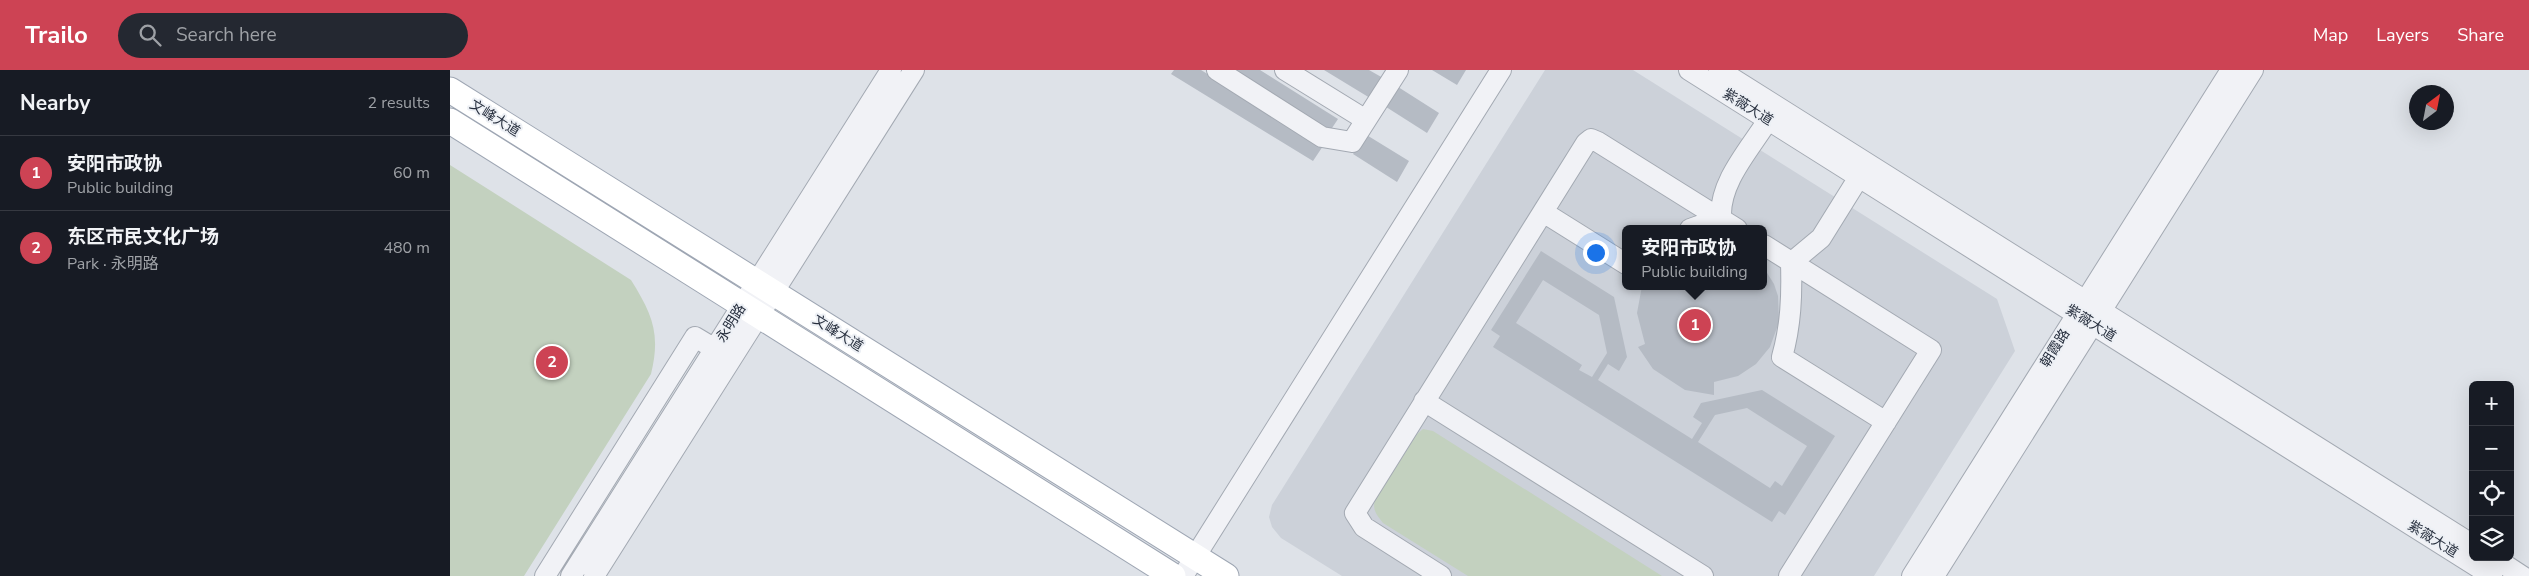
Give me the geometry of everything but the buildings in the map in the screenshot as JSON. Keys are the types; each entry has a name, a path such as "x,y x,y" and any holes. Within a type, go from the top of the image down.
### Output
{"main road":[{"name":"文峰大道","path":"450,90 765,287 1189,566 1226,576"},
{"name":"文峰大道","path":"450,121 1173,576"}],"street":[{"name":"永明路","path":"594,576 891,70"},
{"name":"永明路","path":"765,287 914,70"},
{"path":"1216,70 1322,137 1352,142 1398,70"},
{"path":"1285,70 1366,120"},
{"path":"1189,566 1501,70"},
{"name":"紫薇大道","path":"1689,70 1859,177 2089,312 2469,543"},
{"name":"紫薇大道","path":"1719,70 2492,576"},
{"name":"朝霞路","path":"1934,576 2231,70"},
{"name":"朝霞路","path":"1912,576 2253,70"},
{"path":"1729,224 1722,198 1727,184 1768,120"},
{"path":"1439,575 1364,527 1355,513 1586,143 1591,139 1598,142 1729,224"},
{"path":"1791,263 1821,238 1859,177"},
{"path":"1543,212 1622,261"},
{"path":"1767,247 1931,350 1789,576"},
{"path":"1791,263 1793,299 1782,356 1886,422"},
{"name":"永明路","path":"571,576 715,349 751,310"},
{"path":"545,576 695,337 715,349"},
{"path":"1424,401 1703,576"},
{"path":"2499,561 2522,576"}],"shaded area":[{"path":"1545,70 1633,70 1997,299 2015,351 1874,576 1342,576 1281,538 1272,527 1269,517 1272,505"}],"green space":[{"path":"450,165 631,280 649,314 655,335 654,360 651,374 524,576 450,576"},
{"path":"1423,429 1433,431 1662,576 1468,576 1383,523 1375,510 1375,500 1417,434"}],"place":[{"name":"安阳市政协","path":"1695,325"},
{"name":"东区市民文化广场","path":"552,362"}]}
